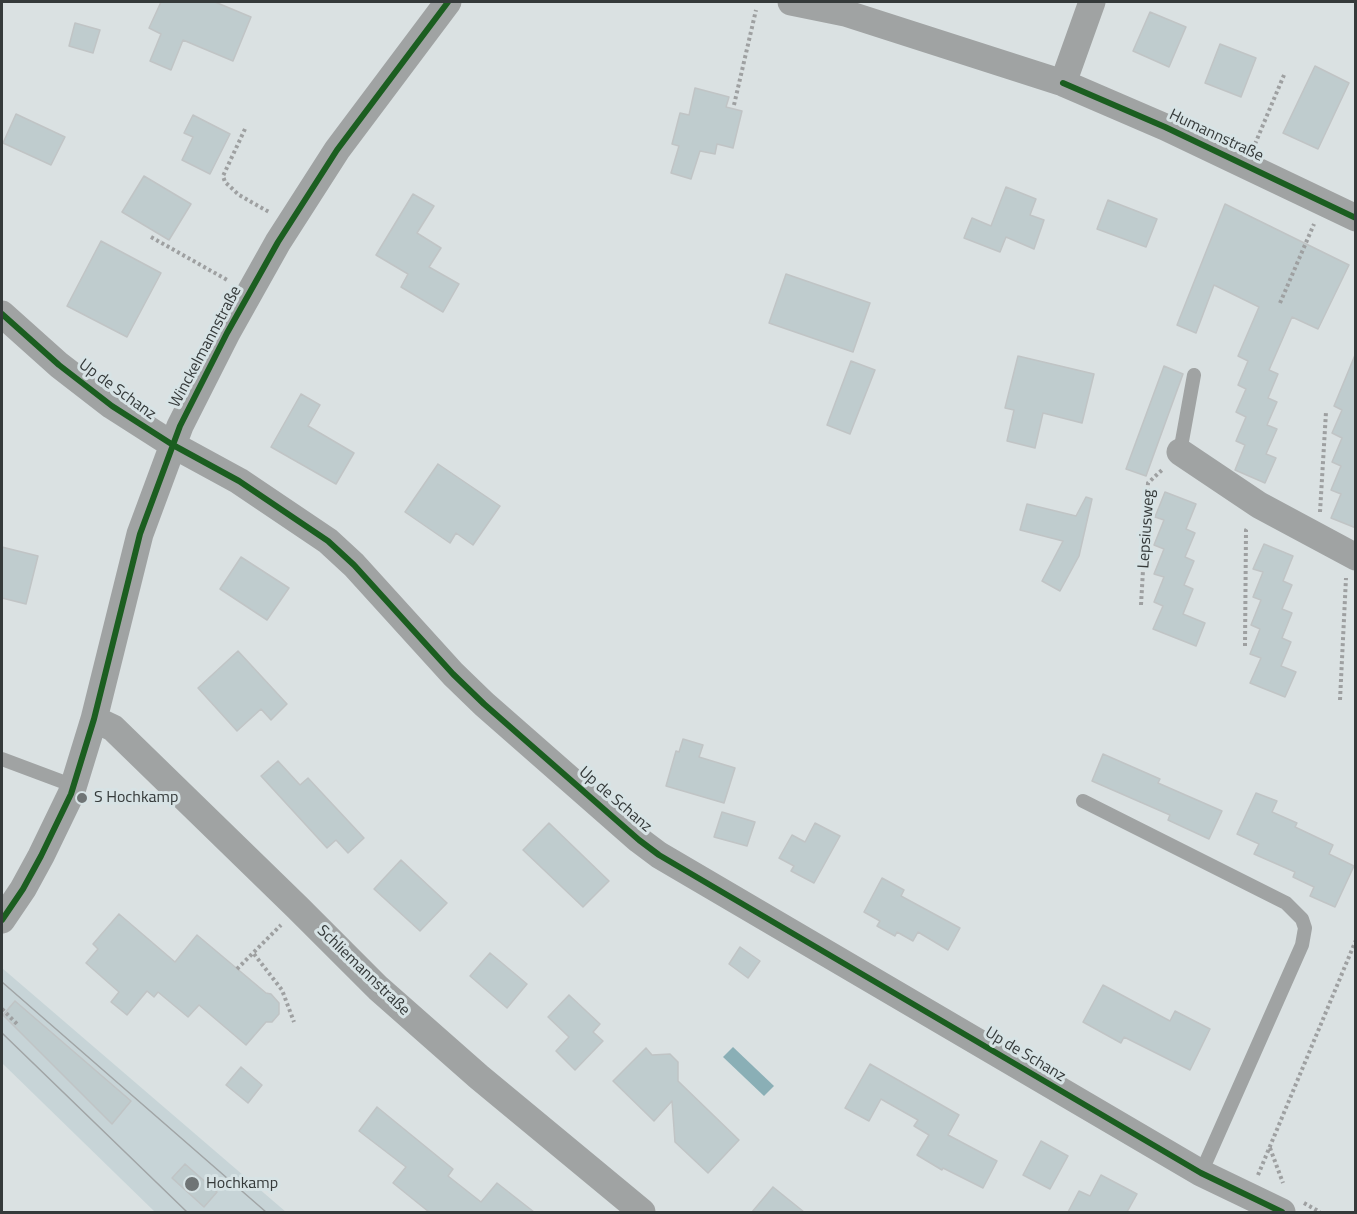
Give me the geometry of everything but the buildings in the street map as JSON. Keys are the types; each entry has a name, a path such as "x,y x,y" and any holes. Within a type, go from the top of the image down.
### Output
{"street":[{"name":"Winckelmannstraße","path":"5,916 41,856 74,786 94,719 140,534 180,426 227,333 278,242 337,150 448,2"},
{"name":"Humannstraße","path":"791,2 845,12 1063,83 1196,141 1356,218"},
{"path":"1063,83 1092,2"},
{"name":"Up de Schanz","path":"2,314 59,365 112,406 172,445 239,481 328,541 354,565 453,674 484,704 659,855 1201,1173 1283,1200"},
{"path":"1180,452 1259,505 1319,537 1353,563"},
{"name":"Schliemannstraße","path":"94,719 113,728 378,988 479,1077 642,1212"}],"lane":[{"path":"1180,452 1194,375"},
{"path":"2,759 74,786"},
{"path":"1083,801 1286,903 1302,919 1305,928 1302,945 1201,1173"}],"path":[{"path":"734,105 756,10"},
{"path":"1252,150 1284,75"},
{"path":"245,129 225,169 225,182 239,195 274,215"},
{"path":"1280,303 1318,216"},
{"path":"151,237 232,283"},
{"path":"1319,537 1326,412"},
{"path":"1245,646 1246,530 1259,505"},
{"path":"1340,700 1345,579 1353,563"},
{"path":"237,969 288,918"},
{"path":"1253,1185 1356,940"},
{"path":"254,954 282,990 294,1022"},
{"path":"2,1009 17,1024"},
{"path":"1270,1148 1283,1200"}],"shaded area":[{"path":"2,968 286,1212 155,1212 2,1063"}],"water":[{"path":"733,1047 774,1086 764,1096 723,1057"}],"tram line":[{"path":"2,982 266,1212"},
{"path":"2,1033 187,1212"}],"cycle path":[{"path":"2,920 23,889 71,794 94,719 140,534 180,426 227,333 278,242 337,150 448,2"},
{"path":"1063,83 1165,127 1356,218"},
{"path":"2,314 59,365 112,406 173,445 239,481 328,541 354,565 453,674 484,704 659,855 1201,1173 1282,1212"}],"place":[{"name":"S Hochkamp","path":"82,798"},
{"name":"Hochkamp","path":"192,1184"}]}
